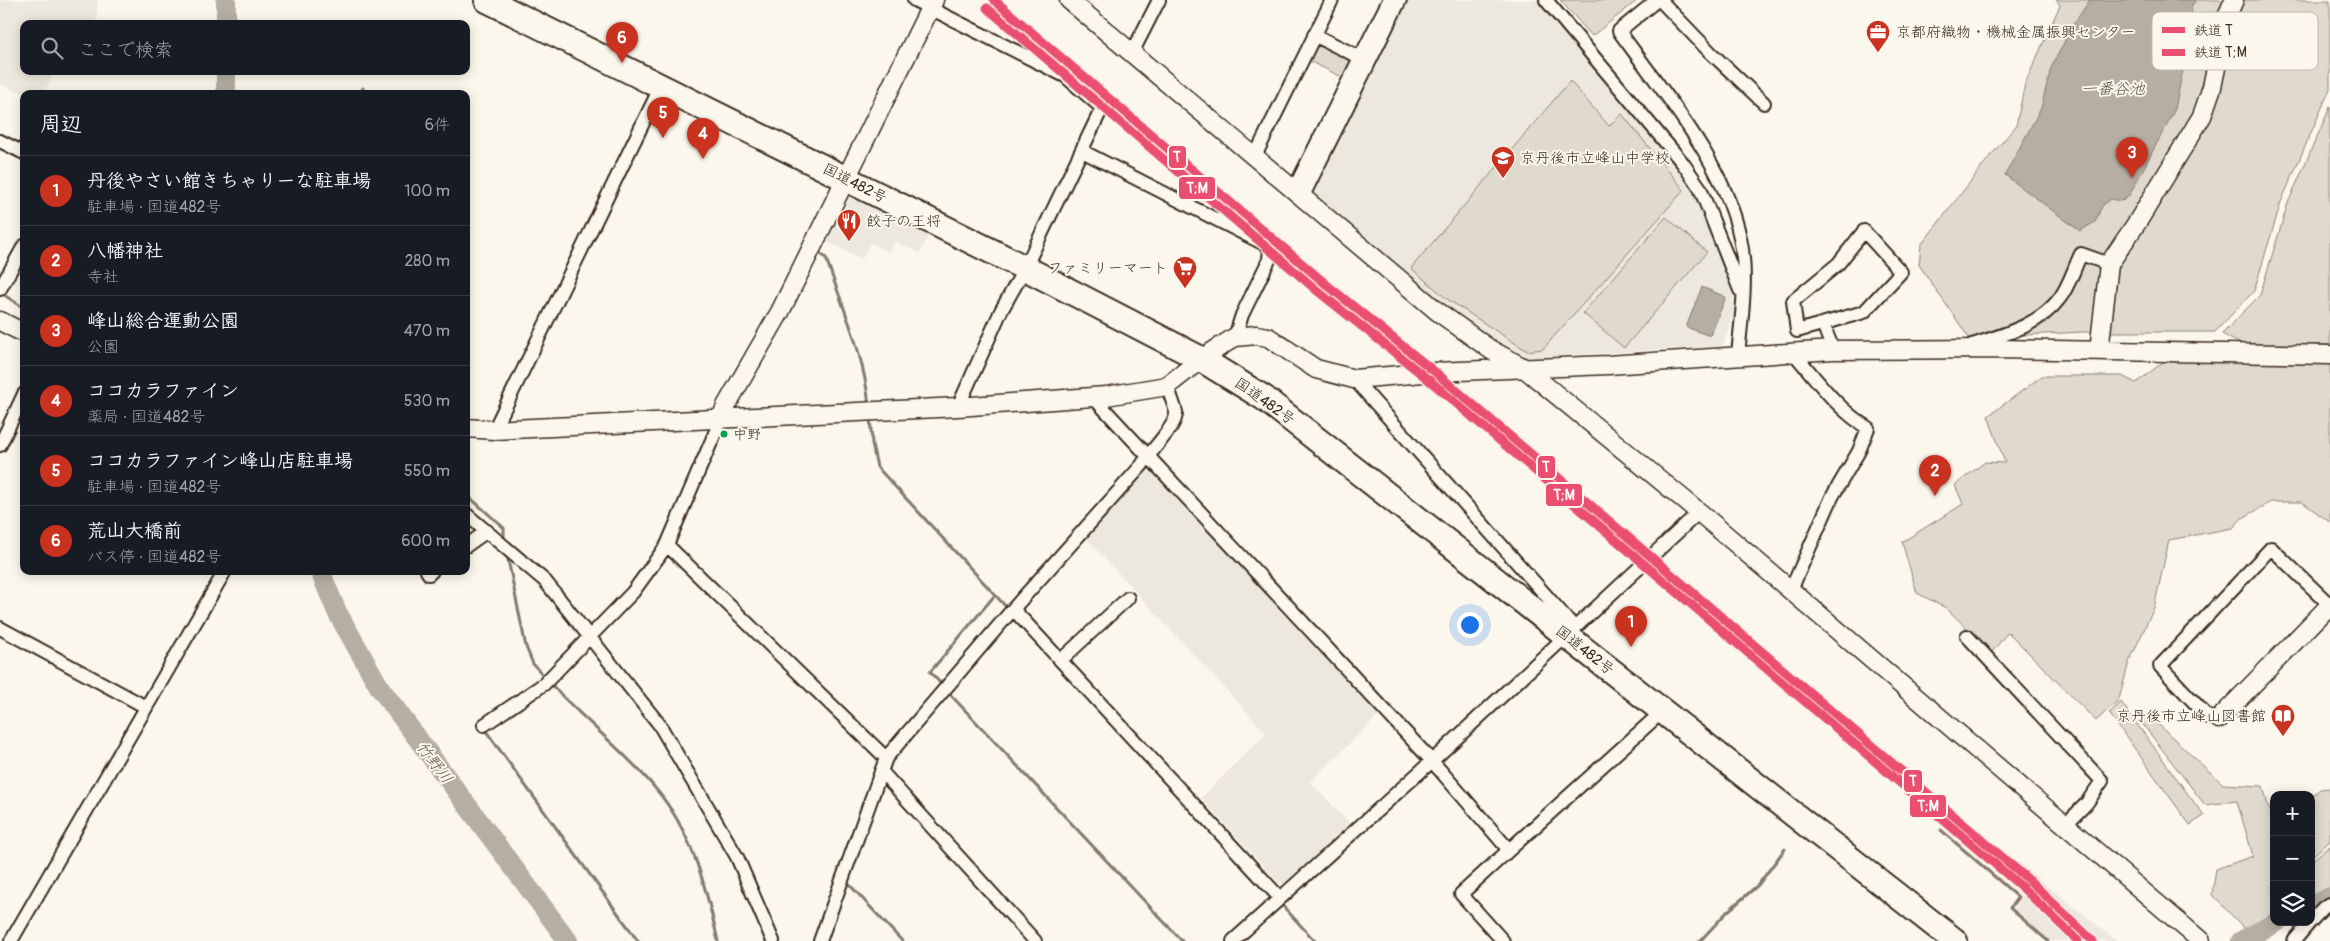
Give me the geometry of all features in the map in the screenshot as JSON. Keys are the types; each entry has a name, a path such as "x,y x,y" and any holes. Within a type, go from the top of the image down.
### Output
{"highway":[{"name":"国道482号","path":"487,0 1025,268 1201,359 1264,398 1570,631 1664,710 1955,941"}],"street":[{"path":"914,0 932,4 1065,76 1102,108 1025,268 1001,311 958,407"},
{"path":"1069,0 1437,311 1491,350 1524,368 1699,512 1790,592 2201,941"},
{"path":"1132,53 1159,0"},
{"path":"1254,156 1332,0"},
{"path":"1298,193 1389,0"},
{"path":"1298,193 1400,0"},
{"path":"1546,0 1682,162 1700,188 1743,300"},
{"path":"1738,356 1743,300 1742,249 1730,205 1710,158 1619,31 1659,0 1764,103"},
{"path":"2230,12 2234,0"},
{"path":"484,725 544,684 633,592 667,545 726,406 780,312 932,4"},
{"path":"1314,35 1361,58"},
{"path":"2099,351 2109,264 2144,213 2202,116 2216,70"},
{"path":"494,430 660,86"},
{"path":"0,141 20,150"},
{"path":"1082,152 1270,247 1269,260 1242,315 1235,337"},
{"path":"1864,231 1901,272 1864,312 1823,324 1797,331 1793,301 1838,264 1864,231"},
{"path":"0,289 20,253"},
{"path":"1961,349 2014,331 2046,312 2060,299 2081,254 2109,264"},
{"path":"0,321 20,331"},
{"path":"1823,324 1833,350"},
{"path":"470,428 494,430 721,419 958,407 1094,397 1167,386 1201,359 1235,337 1268,337 1316,369 1354,379 1435,372 1833,350 1961,349 2330,355"},
{"path":"1790,592 1832,497 1859,451 1868,428 1857,422 1825,390 1793,352"},
{"path":"1354,379 1570,631"},
{"path":"820,941 886,758 1013,609 1142,465 1147,456 1174,424 1176,414 1167,386"},
{"path":"1094,397 1432,761 1509,850"},
{"path":"0,445 20,402"},
{"path":"1233,941 1432,761 1699,512"},
{"path":"470,517 545,581 659,724 737,857 773,941"},
{"path":"470,543 487,531"},
{"path":"667,545 733,612 886,758"},
{"path":"2271,548 2326,596 2219,719 2208,717 2160,666 2271,548"},
{"path":"11,941 223,575"},
{"path":"1060,660 1128,598"},
{"path":"1013,609 1280,898"},
{"path":"0,628 146,707"},
{"path":"1967,636 2102,781 2086,804 2065,825"},
{"path":"1503,941 1461,894 1664,710"},
{"path":"882,771 1035,941"},
{"path":"2315,917 2322,908 2330,904"},
{"path":"2294,941 2307,926"}],"shaded area":[{"path":"0,0 98,0 96,20 20,20 20,75 52,75 46,90 20,90 20,92 0,84"},
{"name":"京丹後市立峰山中学校","path":"1406,0 1539,0 1555,16 1679,167 1695,192 1733,292 1734,313 1723,346 1524,358 1440,307 1311,193"},
{"path":"1560,0 1638,0 1592,36"},
{"path":"2056,0 2330,0 2330,89 2281,202 2254,291 2215,332 2083,332 1969,338 1919,265 1921,245 2016,126 2025,84 2060,5"},
{"path":"1315,40 1356,60 1346,79 1307,60"},
{"path":"1570,81 1609,126 1622,114 1684,190 1543,349 1527,351 1447,299 1411,268"},
{"path":"2330,107 2330,345 2240,344 2222,334 2260,295 2288,203"},
{"path":"844,192 929,234 920,253 895,241 889,252 870,243 862,259 821,239"},
{"path":"1666,217 1707,252 1624,348 1583,313"},
{"path":"2167,359 2330,364 2330,522 2302,502 2271,502 2241,519 2233,528 2169,540 2154,608 2129,662 2119,699 2096,721 2008,632 1992,652 1946,608 1917,593 1902,542 1963,504 1955,485 1985,462 2005,463 1988,416 2042,376 2122,376 2136,383"},
{"path":"1148,465 1379,715 1310,782 1351,825 1289,883 1279,883 1201,798 1266,733 1085,537"},
{"path":"2121,702 2204,816 2190,825 2109,713"},
{"path":"2147,714 2223,784 2263,786 2270,810 2270,917 2245,929 2212,895 2216,869 2253,856 2237,801 2205,805 2141,722"},
{"path":"2330,788 2330,841 2315,854 2315,793 2320,789"},
{"path":"1948,804 2117,941 2051,941 2014,908 2022,896 1941,825"},
{"path":"2330,846 2330,888 2315,895 2315,881 2315,858"}],"water":[{"name":"一番谷池","path":"2090,0 2196,0 2192,5 2190,12 2152,12 2152,70 2183,70 2175,109 2129,196 2122,201 2111,199 2102,206 2095,222 2080,231 2005,175 2041,108 2051,68 2074,23"},
{"path":"1702,287 1726,297 1710,336 1686,327"}],"waterway":[{"name":"竹野川","path":"226,0 226,20"},
{"name":"竹野川","path":"226,75 226,90"},
{"path":"816,250 826,258 852,330 862,366 869,405"},
{"path":"1,293 20,305"},
{"path":"870,416 872,444 877,467 1009,610"},
{"path":"470,498 504,528 504,542"},
{"path":"507,555 526,647 533,664 546,678"},
{"name":"竹野川","path":"322,575 337,612 380,688 568,941"},
{"path":"943,686 930,672 995,595"},
{"path":"550,683 643,774 668,805 679,822 696,860 703,880 718,941"},
{"path":"947,691 1182,941"},
{"path":"486,731 638,941"},
{"path":"1941,830 2018,897 2010,908 2048,941"},
{"path":"1700,941 1727,912 1758,885 1785,849"},
{"path":"848,883 902,941"},
{"path":"2315,904 2330,897"},
{"path":"1280,903 1315,941"},
{"path":"2241,941 2270,926"}],"rail line":[{"name":"T","path":"994,0 1327,285 1435,372 2030,881 2093,941"},
{"name":"T;M","path":"987,8 1320,293 1429,380 2023,888 2078,941"}],"place":[{"name":"京都府織物・機械金属振興センター","path":"1878,53"},
{"name":"荒山大橋前","path":"622,63"},
{"name":"ココカラファイン峰山店駐車場","path":"663,138"},
{"name":"ココカラファイン","path":"703,159"},
{"name":"峰山総合運動公園","path":"2132,178"},
{"name":"京丹後市立峰山中学校","path":"1503,179"},
{"name":"餃子の王将","path":"849,242"},
{"name":"ファミリーマート","path":"1185,289"},
{"name":"中野","path":"724,434"},
{"name":"八幡神社","path":"1935,496"},
{"name":"丹後やさい館きちゃりーな駐車場","path":"1631,647"},
{"name":"京丹後市立峰山図書館","path":"2283,737"}]}
